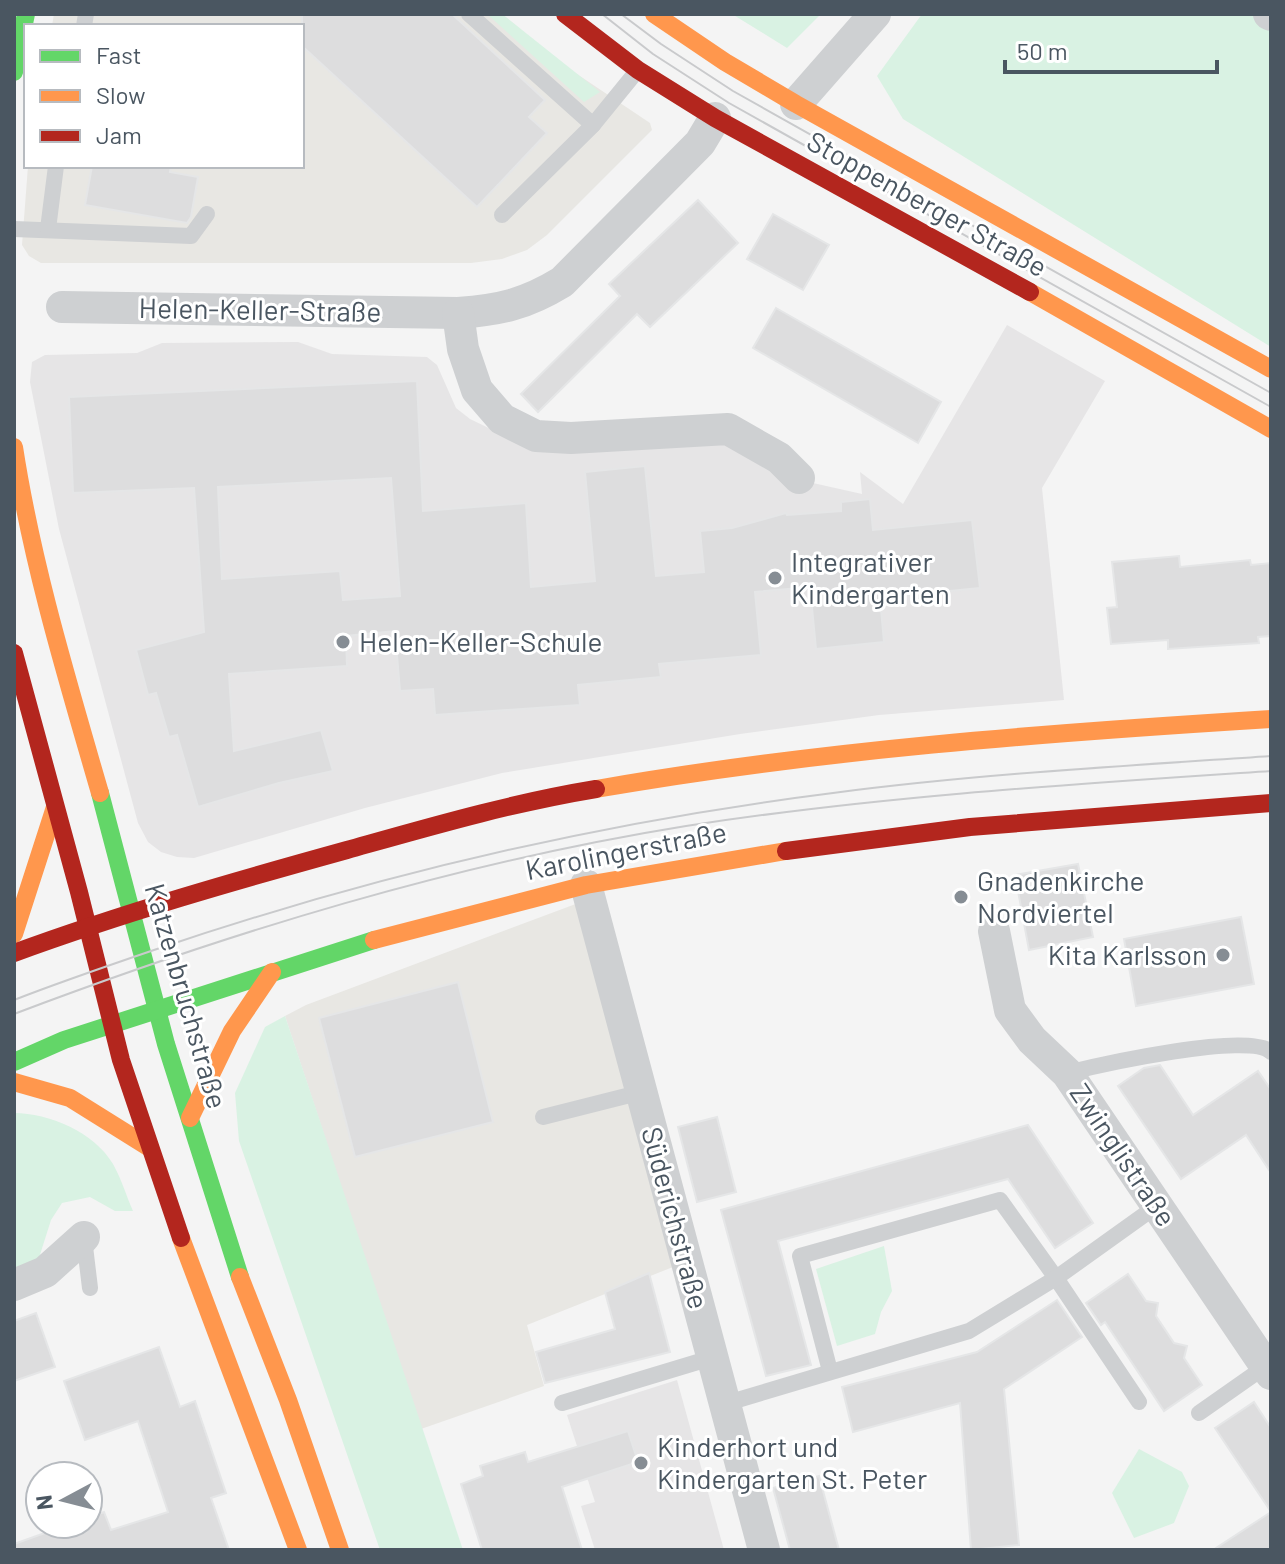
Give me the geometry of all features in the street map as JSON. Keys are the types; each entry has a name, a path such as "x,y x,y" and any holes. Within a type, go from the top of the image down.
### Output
{"main road":[{"path":"14,72 26,14"},
{"name":"Stoppenberger Straße","path":"565,14 638,70 715,118 1142,354 1271,429"},
{"name":"Stoppenberger Straße","path":"654,14 725,62 796,104 1271,369"},
{"name":"Katzenbruchstraße","path":"14,447 20,486 68,682 157,1008 248,1302 288,1400 340,1550"},
{"path":"14,653 88,926 111,1024 150,1148 298,1550"},
{"path":"14,953 88,926 249,876 475,814 558,796 729,767 882,748 1083,730 1271,719"},
{"name":"Karolingerstraße","path":"14,1062 111,1024 272,972 412,930 586,885 745,856 955,829 1069,817 1271,803"},
{"path":"14,934 55,807"},
{"path":"190,1118 232,1031 272,972"},
{"path":"14,1082 70,1098 150,1148"}],"street":[{"path":"796,104 875,14"},
{"name":"Helen-Keller-Straße","path":"62,307 458,313 500,310 535,298 562,282 700,143 715,118"},
{"path":"458,313 463,349 477,390 502,419 536,436 571,438 728,429 779,458 799,478"},
{"name":"Süderichstraße","path":"586,885 764,1550"},
{"name":"Zwinglistraße","path":"994,931 1010,1010 1032,1040 1067,1073 1268,1370"},
{"path":"14,1285 45,1272 84,1237"}],"lane":[{"path":"469,14 593,125"},
{"path":"502,215 593,125 638,70"},
{"path":"48,229 56,168"},
{"path":"14,229 191,236 207,214"},
{"path":"1067,1073 1125,1058 1245,1043 1266,1047 1271,1052"},
{"path":"543,1117 642,1092"},
{"path":"830,1371 800,1256 1000,1200 1139,1402"},
{"path":"724,1404 969,1331 1056,1278 1158,1205"},
{"path":"84,1237 90,1288"},
{"path":"562,1403 711,1358"},
{"path":"1199,1413 1268,1370"}],"shaded area":[{"path":"54,14 502,14 562,64 650,123 652,130 547,235 527,250 502,259 471,263 41,263 29,256 22,245 28,168 304,168 304,24 52,24"},
{"name":"Helen-Keller-Schule","path":"1007,325 1105,381 1042,488 1064,700 879,715 502,773 365,808 194,858 161,852 148,842 138,823 59,529 30,382 32,362 45,355 137,353 162,343 298,342 332,354 427,357 437,365 456,408 470,419 499,433 726,437 804,481 862,494 860,472 903,504"},
{"path":"581,902 678,1265 527,1325 544,1386 421,1429 285,1016 306,1005"},
{"name":"Kinderhort und Kindergarten St. Peter","path":"677,1380 724,1550 595,1550 581,1506 595,1502 567,1415"}],"green space":[{"path":"487,14 502,14 600,92 584,102"},
{"path":"732,14 821,14 787,48"},
{"path":"922,14 1264,14 1271,19 1271,347 903,119 877,76"},
{"path":"285,1016 463,1550 380,1550 239,1141 235,1093 265,1027"},
{"path":"14,1113 42,1116 70,1126 94,1143 113,1164 133,1211 115,1211 90,1197 62,1203 51,1220 38,1261 14,1270"},
{"path":"884,1246 892,1291 881,1312 875,1334 837,1346 816,1269"},
{"path":"1139,1449 1182,1472 1189,1486 1174,1523 1134,1538 1112,1493"}],"building":[{"path":"302,14 452,14 545,100 529,117 547,133 477,207 304,48"},
{"path":"92,168 171,168 170,172 198,177 191,217 187,223 85,205"},
{"path":"698,200 738,243 650,327 637,314 538,412 521,394 620,296 609,284"},
{"path":"773,214 829,245 803,290 747,259"},
{"path":"776,308 941,402 918,443 753,348"},
{"path":"417,381 423,511 526,503 531,587 595,581 585,472 645,466 656,576 704,572 700,531 732,528 786,513 841,511 841,502 870,499 873,530 972,520 980,588 880,598 884,642 816,649 810,587 755,592 761,655 659,664 661,677 578,685 580,705 435,715 433,689 400,691 395,631 346,636 347,666 229,674 234,751 321,730 333,771 198,807 177,735 169,737 156,693 148,695 136,650 204,632 194,488 73,493 69,397","holes":["391,478 400,596 343,600 340,571 222,579 218,487"]},
{"path":"1179,556 1180,567 1250,560 1251,565 1271,563 1271,636 1258,637 1259,643 1168,649 1168,640 1111,644 1107,608 1117,607 1112,562"},
{"path":"1078,864 1093,937 1029,950 1015,875"},
{"path":"1241,917 1254,984 1136,1006 1124,939"},
{"path":"458,982 493,1122 355,1157 319,1018"},
{"path":"1160,1065 1193,1115 1258,1071 1271,1090 1271,1173 1246,1135 1181,1179 1118,1086 1144,1068"},
{"path":"717,1117 736,1192 697,1202 678,1127"},
{"path":"1028,1125 1093,1223 1055,1248 1008,1179 778,1241 811,1365 766,1376 721,1210"},
{"path":"649,1273 670,1352 545,1383 536,1352 615,1329 605,1292"},
{"path":"1128,1274 1146,1301 1158,1303 1156,1316 1174,1343 1187,1346 1184,1358 1202,1385 1164,1411 1105,1322 1101,1325 1086,1303"},
{"path":"1057,1300 1082,1337 1004,1389 1019,1545 971,1550 960,1403 853,1432 842,1387 977,1352"},
{"path":"36,1313 55,1367 14,1381 14,1321"},
{"path":"159,1347 180,1407 195,1401 226,1493 211,1498 229,1550 14,1550 14,1544 25,1540 104,1540 104,1512 111,1530 168,1512 138,1421 85,1440 64,1381"},
{"path":"1254,1402 1271,1428 1271,1512 1215,1428"},
{"path":"628,1431 638,1462 562,1487 582,1550 482,1550 461,1484 483,1476 480,1466 525,1452 528,1462"},
{"path":"819,1476 839,1550 790,1550 773,1488"},
{"path":"1271,1512 1271,1550 1213,1550"}],"tram line":[{"path":"602,14 653,54 729,103 1271,407"},
{"path":"621,14 733,91 1271,393"},
{"path":"14,1000 154,950 321,898 490,854 661,819 887,786 1271,756"},
{"path":"14,1014 178,955 345,903 514,859 600,841 686,826 904,799 1271,771"}],"traffic: fast":[{"path":"14,72 26,14"},
{"path":"100,793 166,1044 240,1277"},
{"path":"14,1062 64,1040 374,940"}],"traffic: slow":[{"path":"654,14 725,62 796,104 1271,369"},
{"path":"1030,292 1271,429"},
{"path":"14,447 40,578 100,793"},
{"path":"596,789 848,753 1102,730 1271,719"},
{"path":"14,934 55,807"},
{"path":"374,940 586,885 786,851"},
{"path":"190,1118 232,1031 272,972"},
{"path":"14,1082 70,1098 150,1148"},
{"path":"181,1238 298,1550"},
{"path":"240,1277 288,1400 340,1550"}],"traffic: jam":[{"path":"565,14 638,70 715,118 1030,292"},
{"path":"14,653 121,1060 181,1238"},
{"path":"14,953 138,911 305,862 470,816 596,789"},
{"path":"786,851 970,827 1271,803"}],"place":[{"name":"Integrativer Kindergarten","path":"775,578"},
{"name":"Helen-Keller-Schule","path":"343,642"},
{"name":"Gnadenkirche Nordviertel","path":"961,897"},
{"name":"Kita Karlsson","path":"1223,955"},
{"name":"Kinderhort und Kindergarten St. Peter","path":"641,1463"}]}
